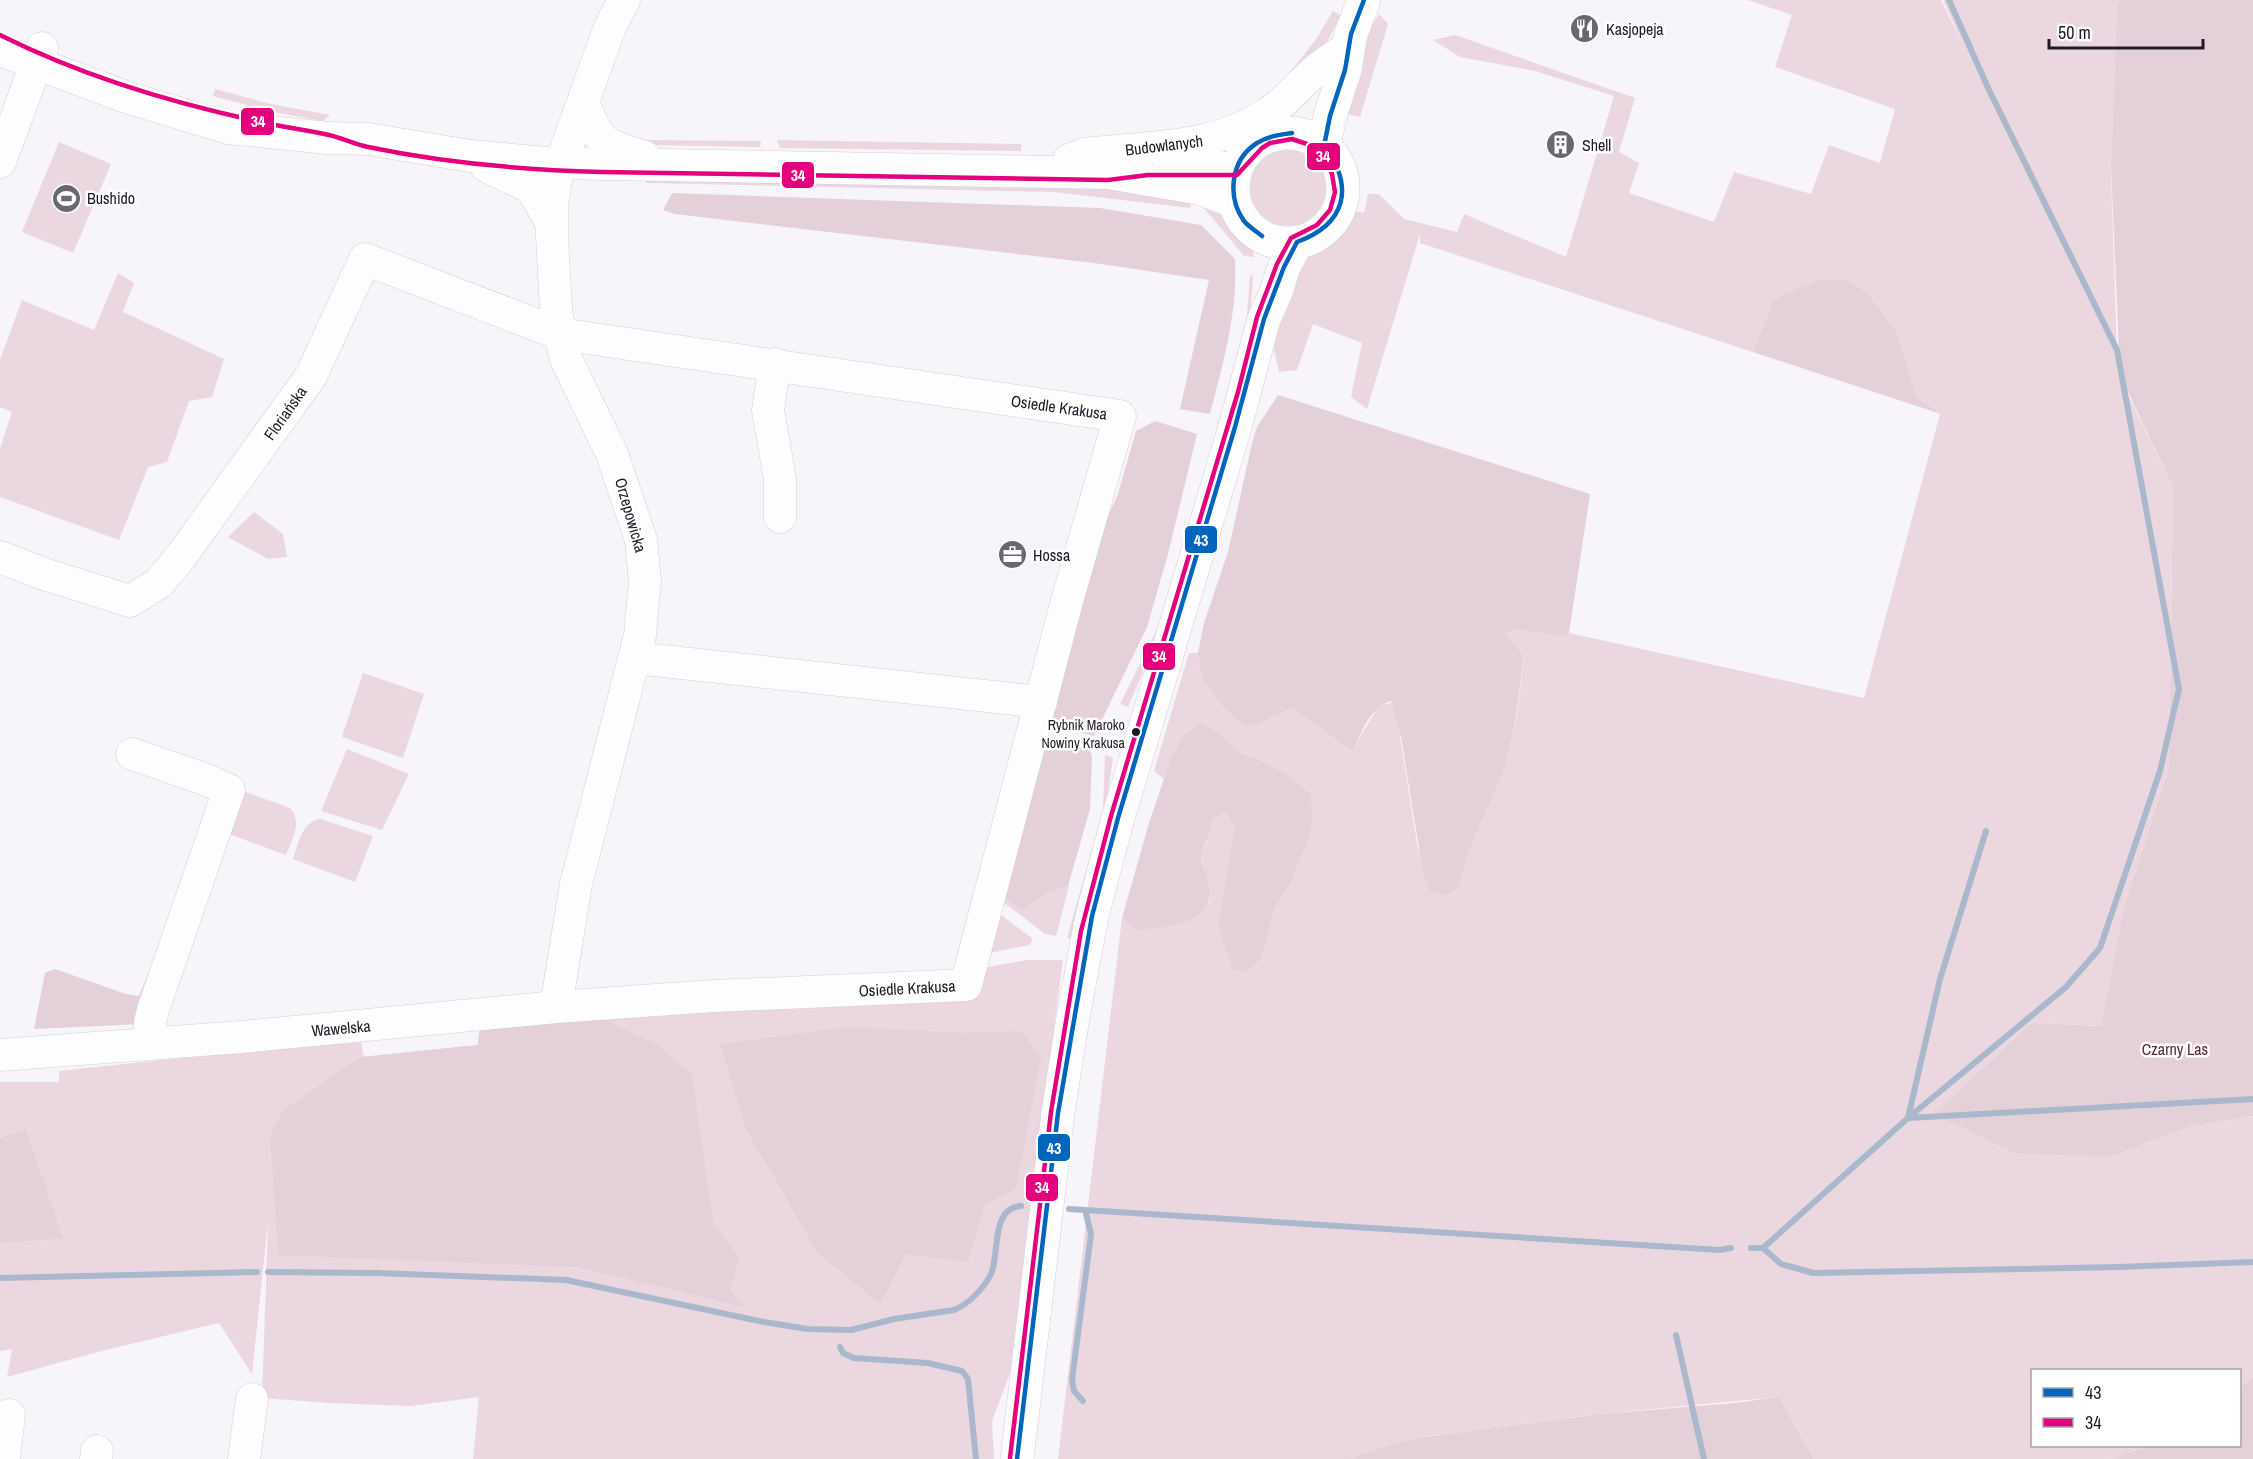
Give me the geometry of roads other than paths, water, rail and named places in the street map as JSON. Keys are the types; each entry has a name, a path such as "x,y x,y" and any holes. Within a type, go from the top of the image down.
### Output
{"main road":[{"path":"1292,133 1310,108 1345,44 1364,0"},
{"path":"1324,146 1328,123 1345,70 1345,44"},
{"path":"1292,133 1313,138 1324,146 1337,163 1342,176 1341,203 1332,222 1311,238 1297,242 1279,242 1262,236 1247,225 1234,202 1232,189 1236,168 1247,150 1258,141 1271,135 1292,133"},
{"path":"1262,236 1261,289 1264,320"},
{"path":"1017,1459 1058,1113 1088,933 1107,856 1245,394 1264,320 1284,267 1297,242"}],"street":[{"name":"Orzepowicka","path":"556,1007 576,884 640,635 645,581 641,540 612,454 567,359 560,334 555,300 551,222 553,191 561,164 609,27 624,0"},
{"name":"Budowlanych","path":"0,27 39,56"},
{"name":"Budowlanych","path":"1039,172 1084,154 1187,145 1223,136 1273,110 1290,97 1345,44"},
{"name":"Budowlanych","path":"0,50 39,56 267,116 331,128 368,139 457,154 561,164 1108,173 1201,189 1234,202"},
{"path":"0,162 39,56"},
{"path":"583,102 595,133 605,143 677,167"},
{"name":"Orzepowicka","path":"457,154 528,186 551,222"},
{"path":"1108,173 1147,167 1236,168"},
{"name":"Floriańska","path":"0,557 44,574 130,601 159,583 182,555 311,376 365,259 560,334"},
{"name":"Osiedle Krakusa","path":"556,1007 714,996 966,985 1067,601 1120,416 560,334"},
{"path":"775,364 768,410 780,479 780,517"},
{"path":"635,658 1041,702"},
{"path":"132,754 229,790 154,1007 150,1022 150,1044"},
{"name":"Wawelska","path":"0,1055 376,1025 556,1007"},
{"path":"244,1459 252,1400"},
{"path":"4,1459 9,1415"}],"waterway":[{"path":"1763,1248 1908,1118 2066,987 2100,948 2160,771 2179,689 2117,350 1989,90 1949,0"},
{"path":"1986,831 1940,979 1908,1118 2253,1099"},
{"path":"268,1272 377,1273 566,1280 764,1322 807,1329 851,1330 894,1319 954,1310 965,1304 980,1290 991,1274 1000,1223 1011,1209 1021,1206"},
{"path":"1069,1209 1720,1250 1731,1248"},
{"path":"1083,1401 1074,1391 1072,1380 1091,1234 1085,1210"},
{"path":"1751,1248 1763,1248 1781,1264 1813,1273 2253,1262"},
{"path":"0,1278 257,1272"},
{"path":"1676,1335 1704,1459"},
{"path":"840,1347 843,1353 854,1358 928,1363 962,1371 968,1379 976,1459"}],"place":[{"name":"Kasjopeja","path":"1585,29"},
{"name":"Shell","path":"1561,145"},
{"name":"Bushido","path":"66,198"},
{"name":"Hossa","path":"1012,555"},
{"name":"Rybnik Maroko Nowiny Krakusa","path":"1136,732"}],"park label":[{"name":"Czarny Las","path":"2175,1049"}]}
